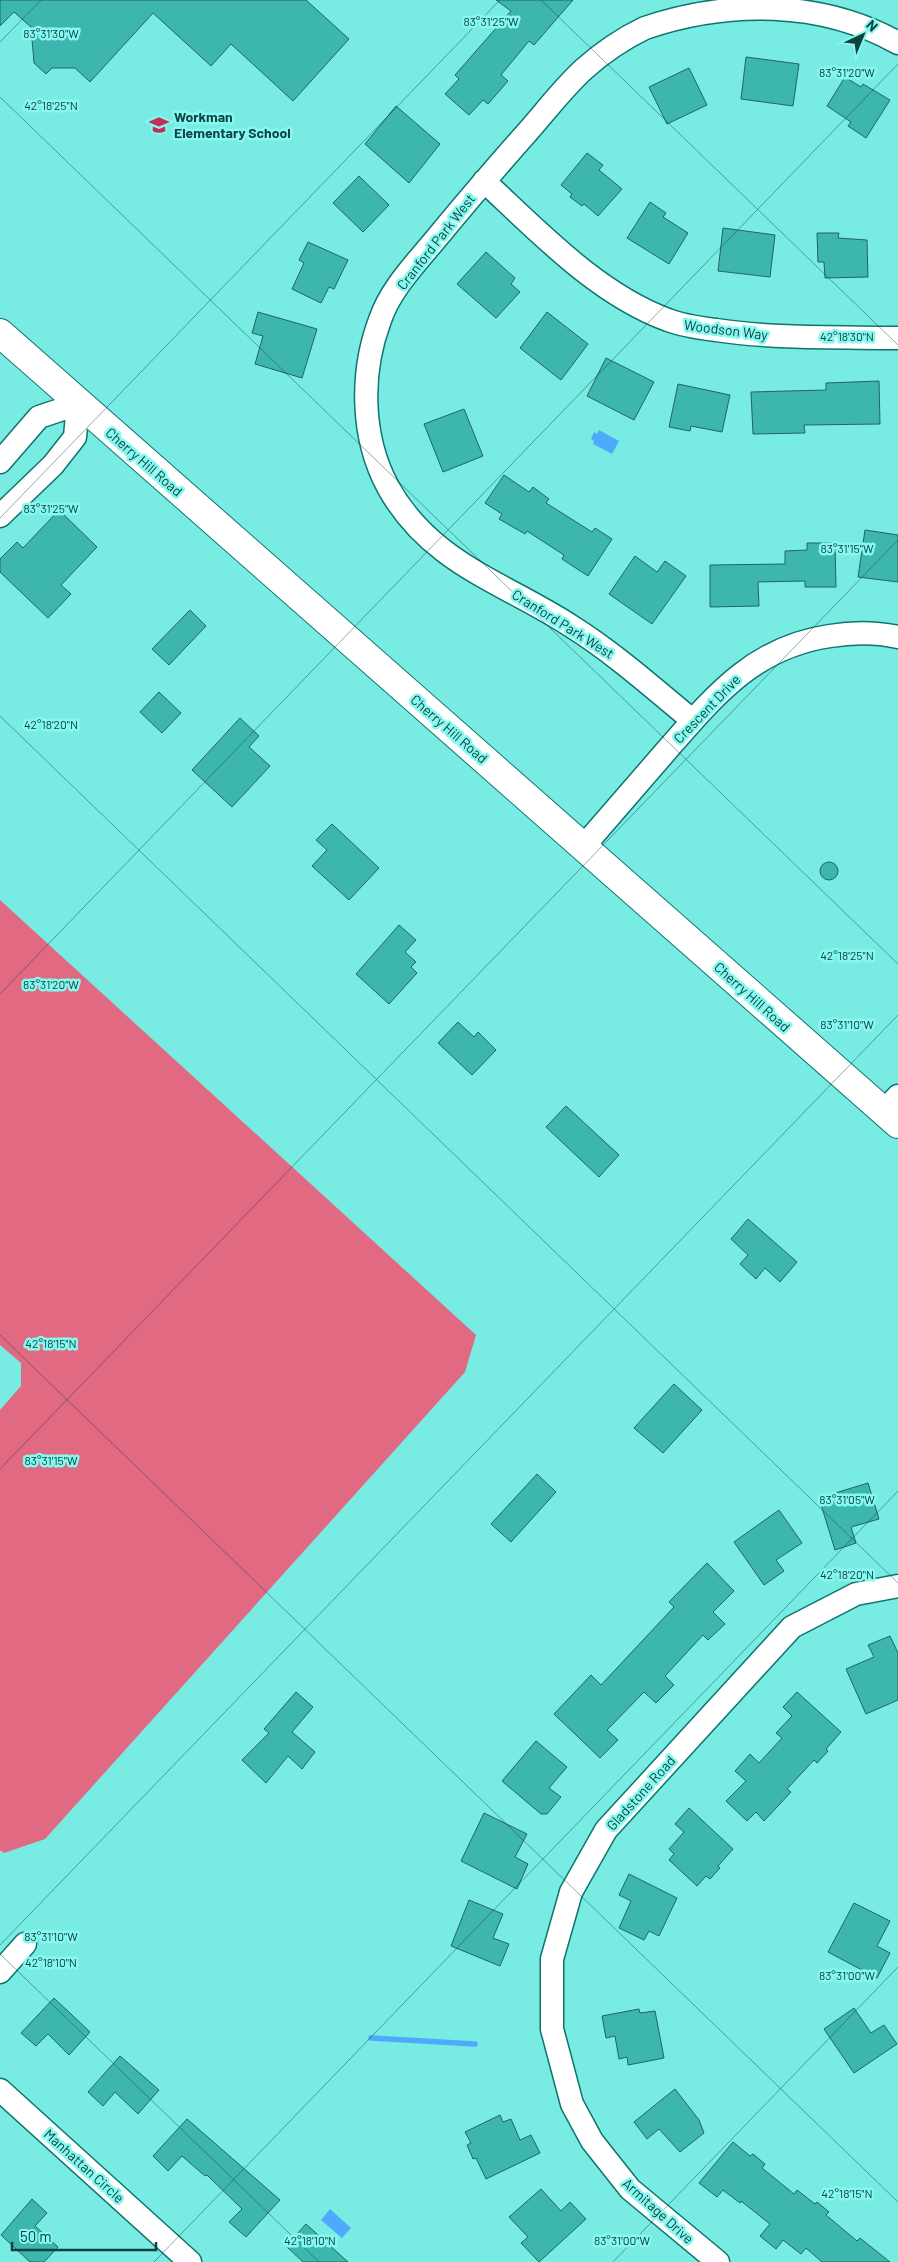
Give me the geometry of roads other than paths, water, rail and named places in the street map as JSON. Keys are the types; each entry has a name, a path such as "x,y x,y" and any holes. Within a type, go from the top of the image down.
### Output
{"main road":[{"name":"Cherry Hill Road","path":"0,334 583,847 893,1110"}],"street":[{"name":"Cranford Park West","path":"692,720 636,672 572,626 532,602 466,568 434,545 396,501 376,460 371,442 365,380 380,319 406,275 484,181 583,70 610,48 645,28 706,3 758,1 828,13 869,28 898,44"},
{"name":"Woodson Way","path":"484,181 596,280 625,300 666,320 682,325 748,335 898,338"},
{"path":"0,462 39,417 78,404 74,437 54,465 0,516"},
{"name":"Crescent Drive","path":"583,847 692,720 741,673 757,661 797,642 858,632 898,636"},
{"name":"Gladstone Road","path":"572,2104 552,2029 552,1959 571,1892 606,1830 792,1627 856,1594 898,1586"},
{"path":"0,1972 25,1944"},
{"name":"Manhattan Circle","path":"0,2090 190,2262"},
{"name":"Armitage Drive","path":"572,2104 592,2141 630,2190 718,2262"}],"water":[{"path":"599,430 619,441 612,454 593,444 594,441 591,439 594,432 597,434"},
{"path":"330,2209 351,2228 342,2238 321,2220"}],"waterway":[{"path":"371,2038 475,2044"}],"place":[{"name":"Workman Elementary School","path":"159,125"}]}
